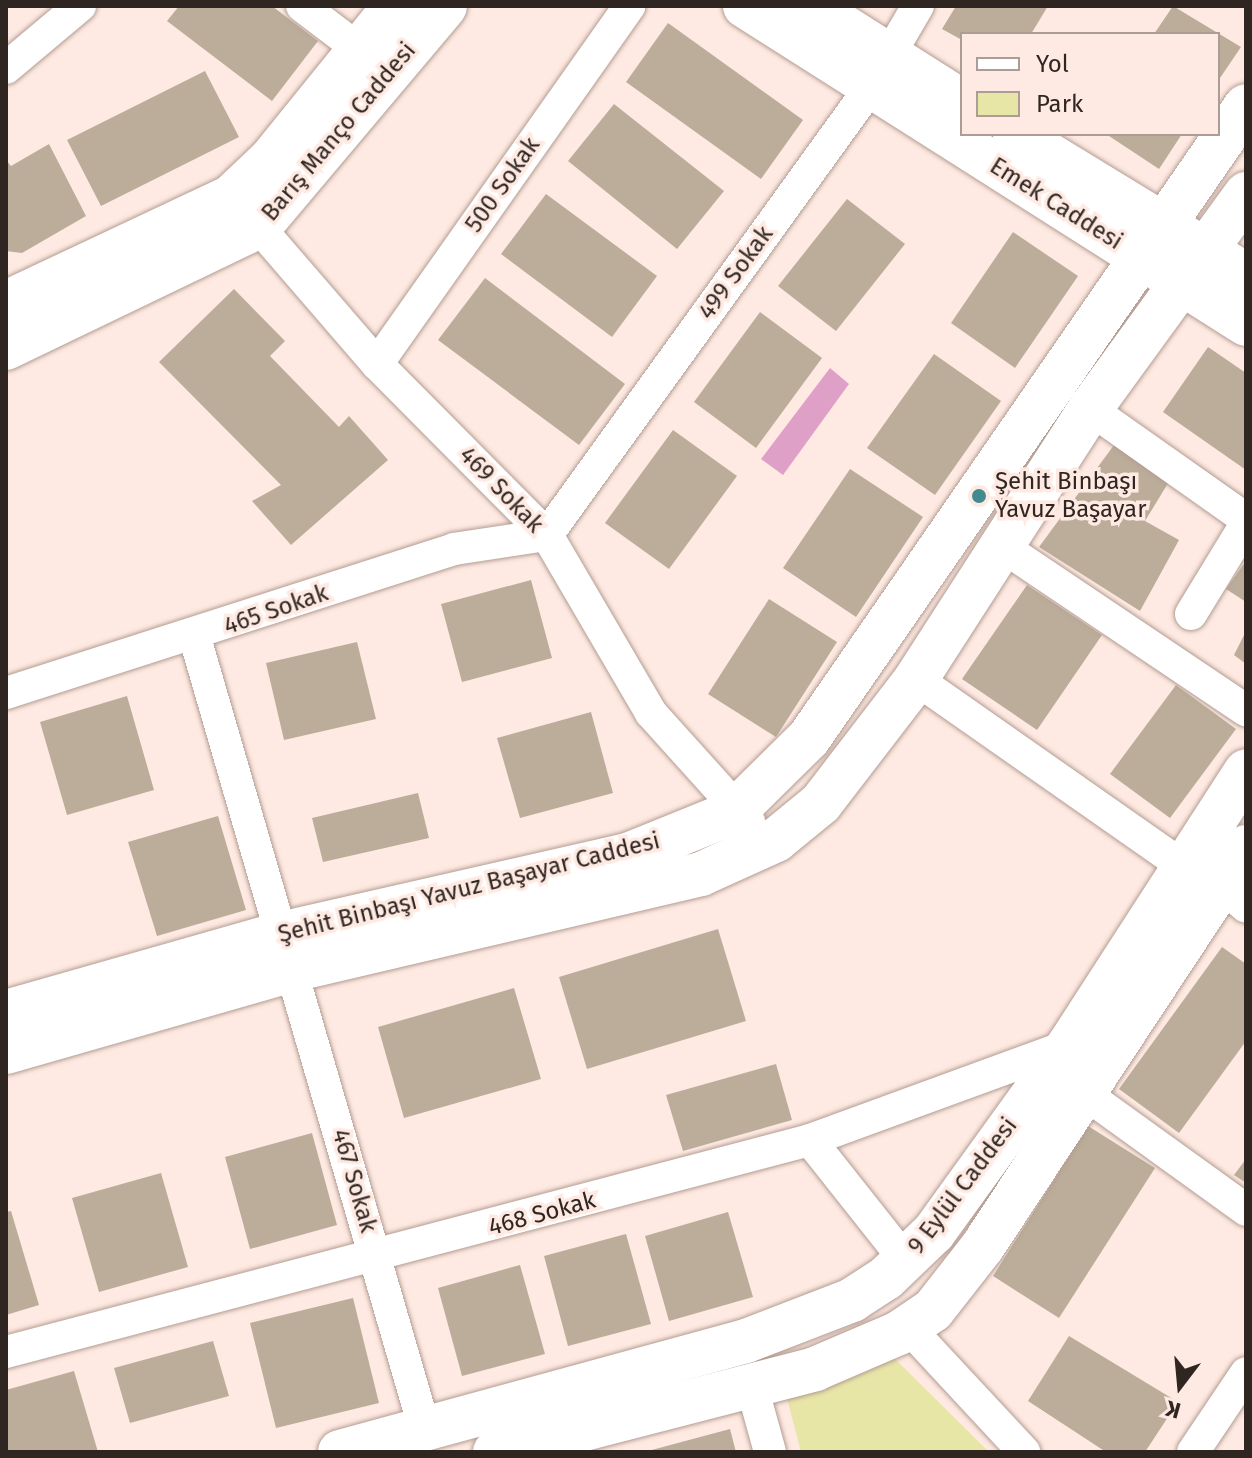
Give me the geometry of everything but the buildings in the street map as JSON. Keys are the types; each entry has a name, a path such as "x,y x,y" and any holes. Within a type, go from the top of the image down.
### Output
{"street":[{"path":"6,68 80,6"},
{"path":"302,6 360,50"},
{"name":"Barış Manço Caddesi","path":"6,303 246,212 360,50 395,6"},
{"name":"Barış Manço Caddesi","path":"6,348 246,212 445,6"},
{"name":"500 Sokak","path":"377,364 630,6"},
{"name":"Emek Caddesi","path":"745,6 878,72 960,122"},
{"name":"Emek Caddesi","path":"811,6 878,72 960,101"},
{"name":"499 Sokak","path":"547,535 878,72 918,6"},
{"name":"Şehit Binbaşı Yavuz Başayar Caddesi","path":"6,1052 286,952 628,855 734,812 809,738 1246,106"},
{"name":"Emek Caddesi","path":"983,136 1196,267 1246,324"},
{"name":"Emek Caddesi","path":"1018,136 1154,241"},
{"name":"Şehit Binbaşı Yavuz Başayar Caddesi","path":"6,1012 286,952 701,874 776,840 821,803 916,679 1006,549 1090,409 1196,267 1246,194"},
{"name":"469 Sokak","path":"246,212 377,364 547,535 651,713 734,812 776,840"},
{"name":"Emek Caddesi","path":"1196,267 1246,275"},
{"path":"1090,409 1246,521 1191,614"},
{"name":"465 Sokak","path":"6,693 195,638 454,549 547,535"},
{"path":"1006,549 1246,710"},
{"name":"467 Sokak","path":"195,638 425,1430"},
{"path":"916,679 1217,886"},
{"name":"9 Eylül Caddesi","path":"340,1452 746,1341 852,1300 906,1261 1069,1045 1217,886 1246,771"},
{"name":"9 Eylül Caddesi","path":"495,1452 815,1369 908,1327 962,1278 1217,886 1246,847"},
{"name":"468 Sokak","path":"6,1352 377,1260 810,1140 1069,1045"},
{"path":"1084,1093 1246,1210"},
{"path":"810,1140 906,1261"},
{"path":"908,1327 1024,1452"},
{"path":"1193,1452 1246,1373"},
{"path":"752,1387 770,1452"}],"green space":[{"path":"889,1353 989,1452 801,1452 785,1391"}],"shaded area":[{"path":"830,368 849,384 783,475 761,459"}],"place":[{"name":"Şehit Binbaşı Yavuz Başayar","path":"979,496"}]}
